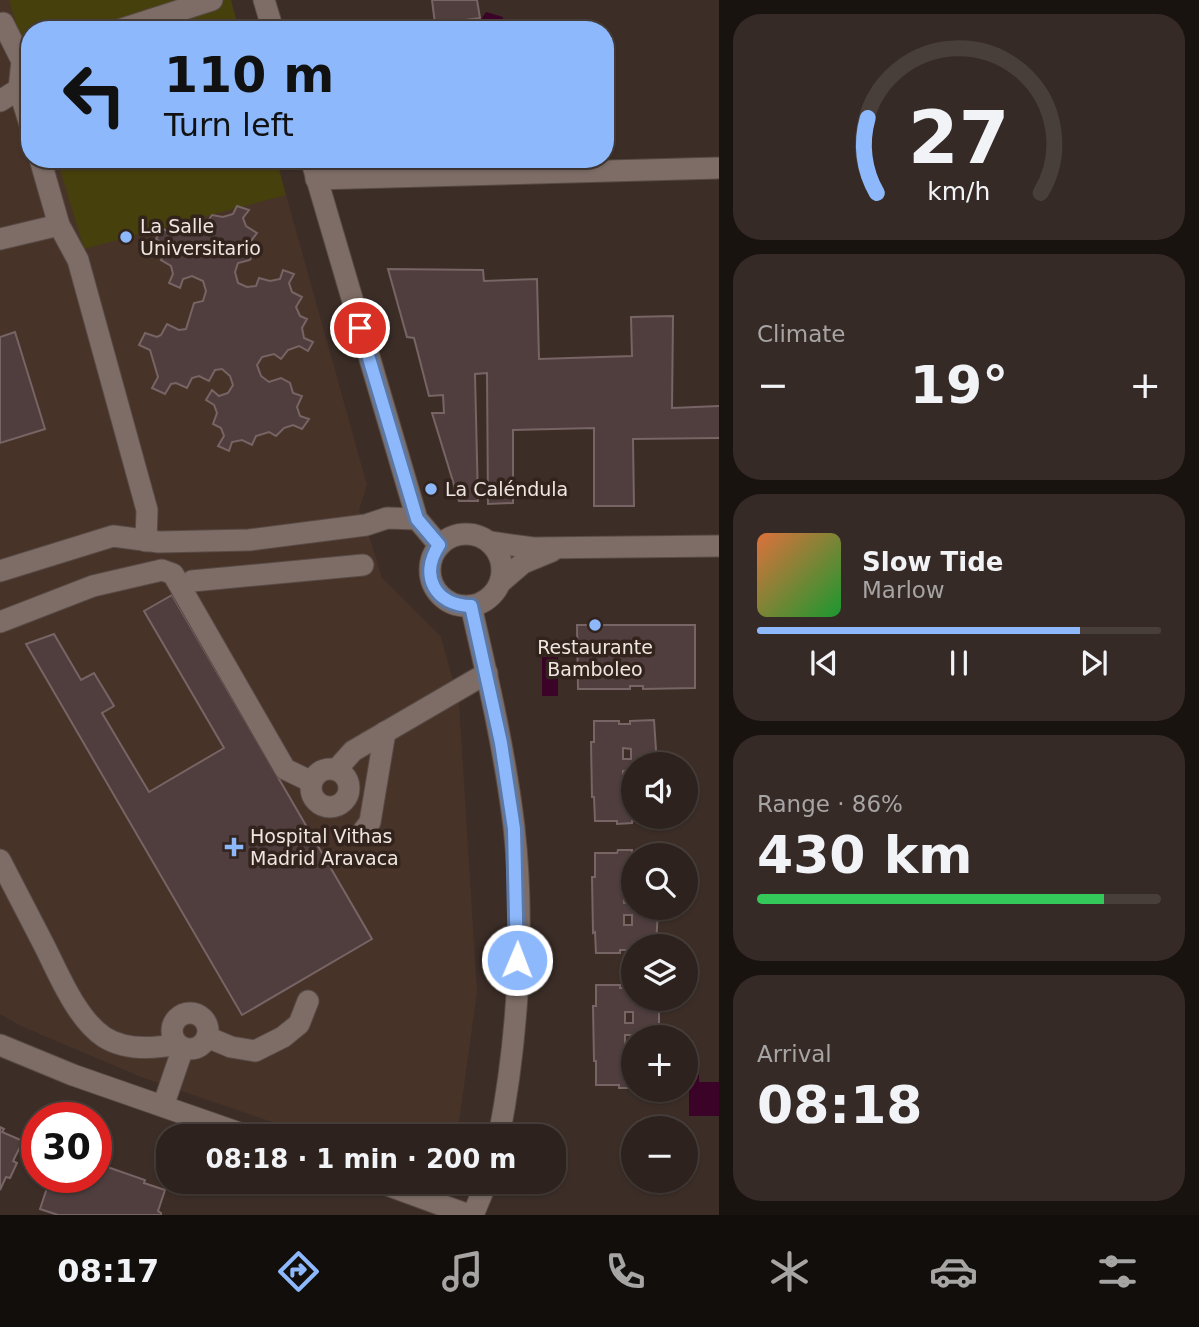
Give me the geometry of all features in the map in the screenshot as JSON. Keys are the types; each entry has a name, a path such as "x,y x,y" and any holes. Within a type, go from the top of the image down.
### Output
{"street":[{"path":"147,21 212,0"},
{"path":"264,0 270,21"},
{"path":"3,23 21,52"},
{"path":"21,81 21,96"},
{"path":"0,101 19,89"},
{"path":"43,168 59,225 82,273 147,510 146,541"},
{"path":"439,545 417,519 313,169 719,168"},
{"path":"0,239 59,225"},
{"path":"0,571 113,537 146,541 249,540 366,525 387,518 417,519"},
{"path":"561,548 523,563 500,582 489,598 471,606 459,606 449,602 434,587 430,565 439,545 458,534 533,548 719,546"},
{"path":"490,542 501,560 500,582"},
{"path":"182,588 192,581 363,565"},
{"path":"0,622 93,586 162,569 173,574 285,769 312,782"},
{"path":"471,606 487,673 514,829 517,887 516,1002 501,1124"},
{"path":"336,770 353,751 487,673"},
{"path":"361,834 370,822 385,733"},
{"path":"336,770 342,773 349,786 348,794 339,805 318,802 314,796 312,782 322,771 336,770"},
{"path":"0,860 71,997 90,1023 105,1038 137,1048 198,1047 207,1037 208,1030 203,1017 190,1012 177,1018 173,1024 173,1038 180,1046"},
{"path":"207,1037 231,1047 255,1051 283,1037 299,1024 307,1002"},
{"path":"0,1045 74,1075 214,1124"},
{"path":"163,1106 180,1046"},
{"path":"412,1194 471,1215 481,1194"}],"shaded area":[{"name":"Hospital Vithas Madrid Aravaca","path":"0,0 231,0 237,21 21,21 21,168 279,168 367,485 359,510 382,578 441,637 459,703 477,992 459,1124 278,1124 141,1077 21,1026 0,1014"},
{"path":"9,0 231,0 237,21 21,21 21,40"},
{"path":"486,12 503,17 502,21 480,21"},
{"path":"60,168 278,168 286,195 84,249"},
{"path":"542,657 558,657 558,696 542,696"},
{"path":"698,1075 699,1082 719,1082 719,1116 689,1116 689,1102 698,1102"}],"building":[{"path":"432,0 477,0 480,18 435,21"},
{"path":"237,206 249,210 243,218 246,226 257,233 251,241 255,251 250,260 238,263 235,272 238,283 247,287 256,286 259,278 270,281 280,279 283,270 294,274 289,283 292,292 302,297 296,307 300,316 307,319 302,328 304,338 313,342 308,351 299,346 288,350 281,359 274,354 262,357 257,365 261,376 269,382 281,378 290,383 293,393 302,396 297,407 300,416 309,419 302,429 293,425 284,428 276,436 269,432 256,436 252,445 242,440 232,442 229,451 218,446 224,436 221,428 213,424 217,413 214,405 206,400 212,390 219,396 228,393 233,385 230,376 222,369 215,370 209,381 199,376 192,378 187,388 176,383 171,384 165,394 152,388 158,377 150,350 139,345 145,333 157,337 167,324 179,330 186,329 194,303 203,301 206,291 203,281 192,276 183,279 180,288 169,283 173,274 171,266 161,260 165,252 164,244 156,239 162,228 170,233 179,229 184,220 197,226 207,222 212,215 223,217 233,214"},
{"path":"388,269 483,270 484,281 537,279 539,359 632,356 631,317 673,316 672,408 719,406 719,438 633,439 634,506 594,506 594,428 513,430 513,503 488,504 487,373 475,374 478,501 459,501 432,413 444,413 443,395 429,396 414,338 407,337"},
{"path":"15,332 45,429 0,443 0,337"},
{"path":"172,595 372,939 242,1015 26,644 54,634 81,680 94,673 114,706 102,713 149,792 224,748 144,611"},
{"path":"577,625 695,625 695,688 643,689 643,686 630,686 630,689 578,689"},
{"path":"654,720 656,752 631,752 631,749 623,748 621,824 617,824 617,821 595,821 591,742 594,742 594,721 630,724 630,721"},
{"path":"621,850 621,920 624,920 624,925 632,925 632,920 657,920 657,934 621,934 620,953 596,953 592,877 595,877 595,853 617,853"},
{"path":"596,985 620,985 621,1011 659,1011 659,1025 621,1025 621,1088 619,1085 596,1085 593,1006 596,1006","holes":["625,1012 633,1012 633,1023 625,1023"]},
{"path":"0,1127 4,1129 2,1132 21,1140 21,1145 13,1161 17,1163 10,1178 6,1177 0,1190"},
{"path":"112,1169 145,1180 144,1183 156,1187 156,1194 164,1194 158,1211 161,1215 58,1215 40,1209 45,1193 112,1193"}],"place":[{"name":"La Salle Universitario","path":"126,237"},
{"name":"La Caléndula","path":"431,489"},
{"name":"Restaurante Bamboleo","path":"595,625"},
{"name":"Hospital Vithas Madrid Aravaca","path":"234,847"}],"route":[{"path":"360,328 417,519 439,545 430,565 434,587 440,596 449,602 459,606 471,606 501,743 514,829 517,960"}]}
